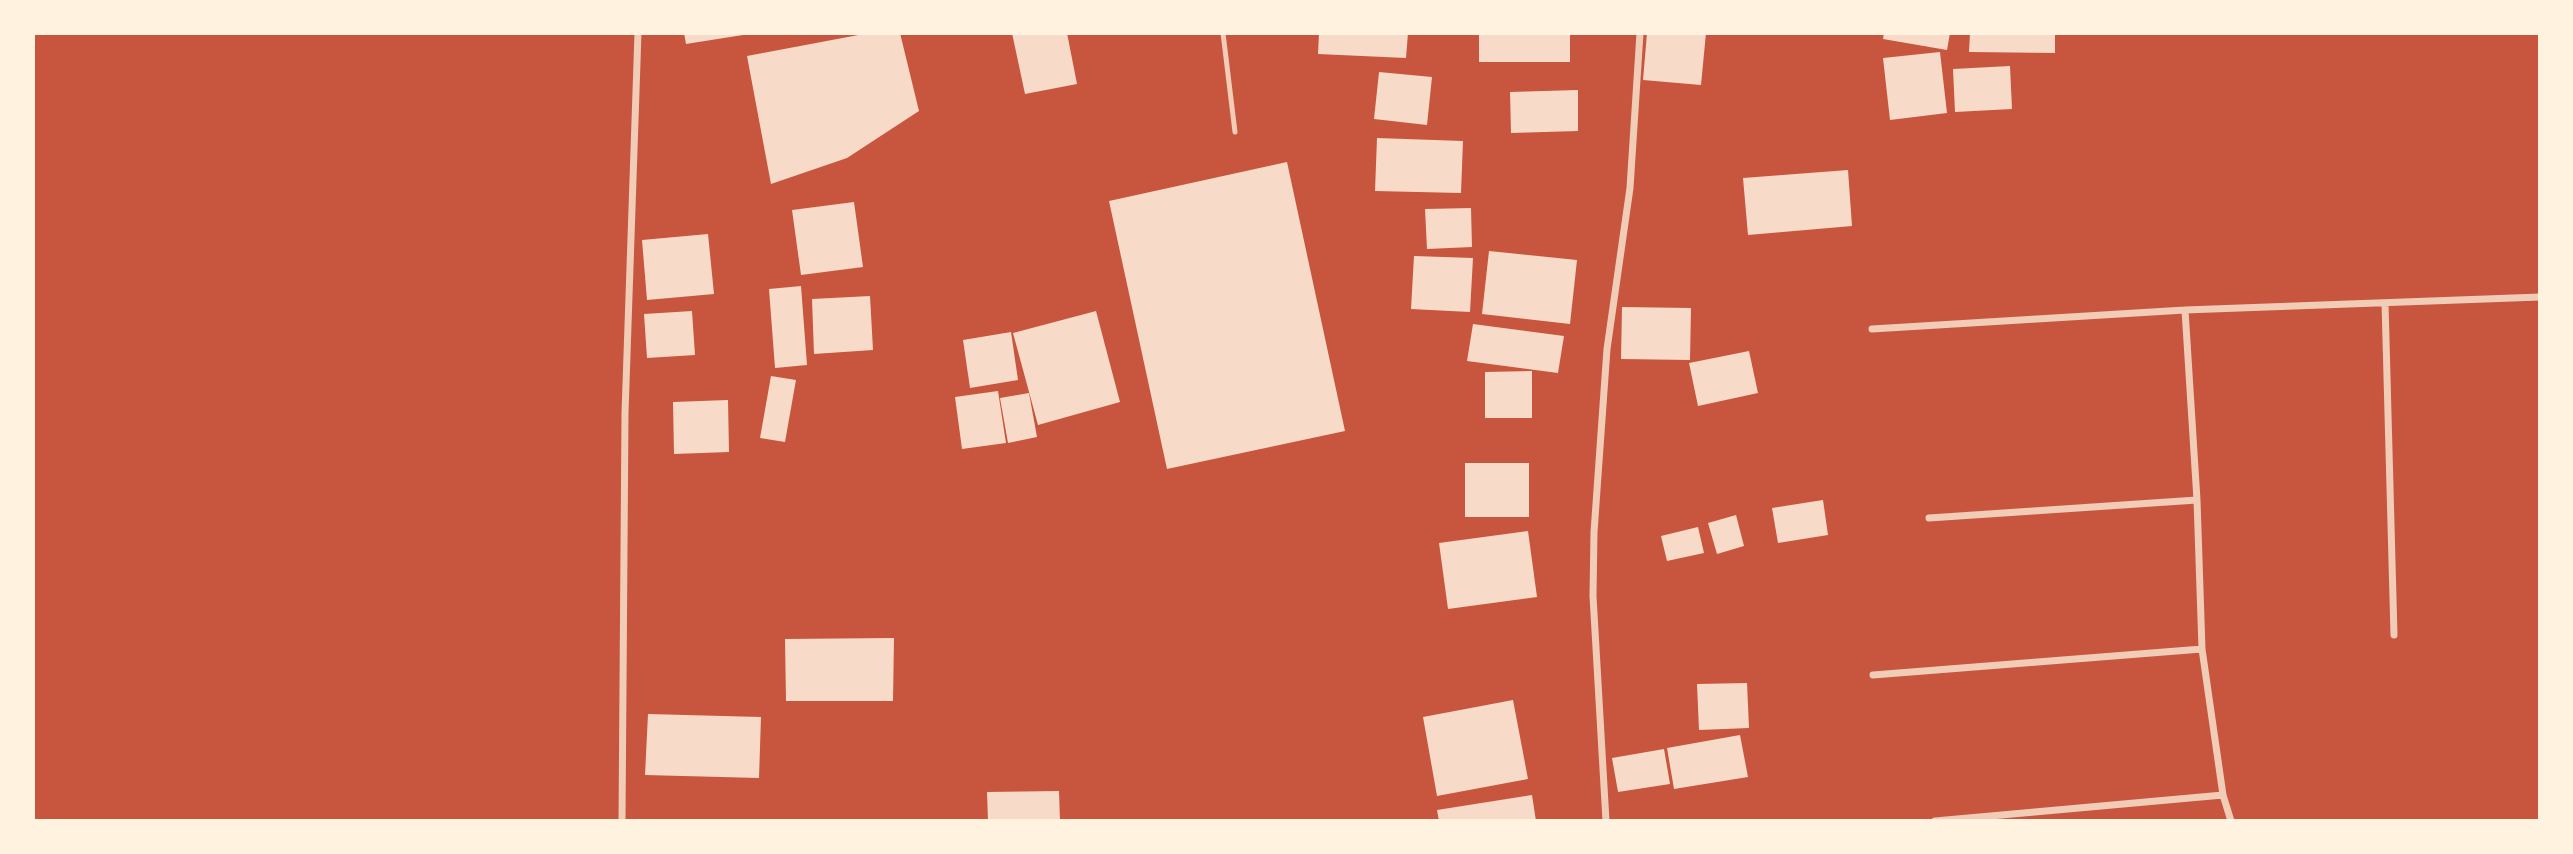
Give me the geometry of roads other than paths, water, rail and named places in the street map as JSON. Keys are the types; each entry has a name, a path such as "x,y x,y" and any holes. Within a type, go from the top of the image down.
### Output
{"street":[{"path":"622,821 625,413 638,33"},
{"path":"1606,821 1593,597 1594,532 1607,349 1630,188 1640,33"},
{"path":"1872,329 2185,310 2540,297"},
{"path":"2385,303 2394,635"},
{"path":"2185,310 2197,500 2202,649 2223,795 2231,821"},
{"path":"1929,518 2197,500"},
{"path":"1873,675 2202,649"},
{"path":"1936,821 2223,795"}],"lane":[{"path":"1223,33 1236,132"}]}
